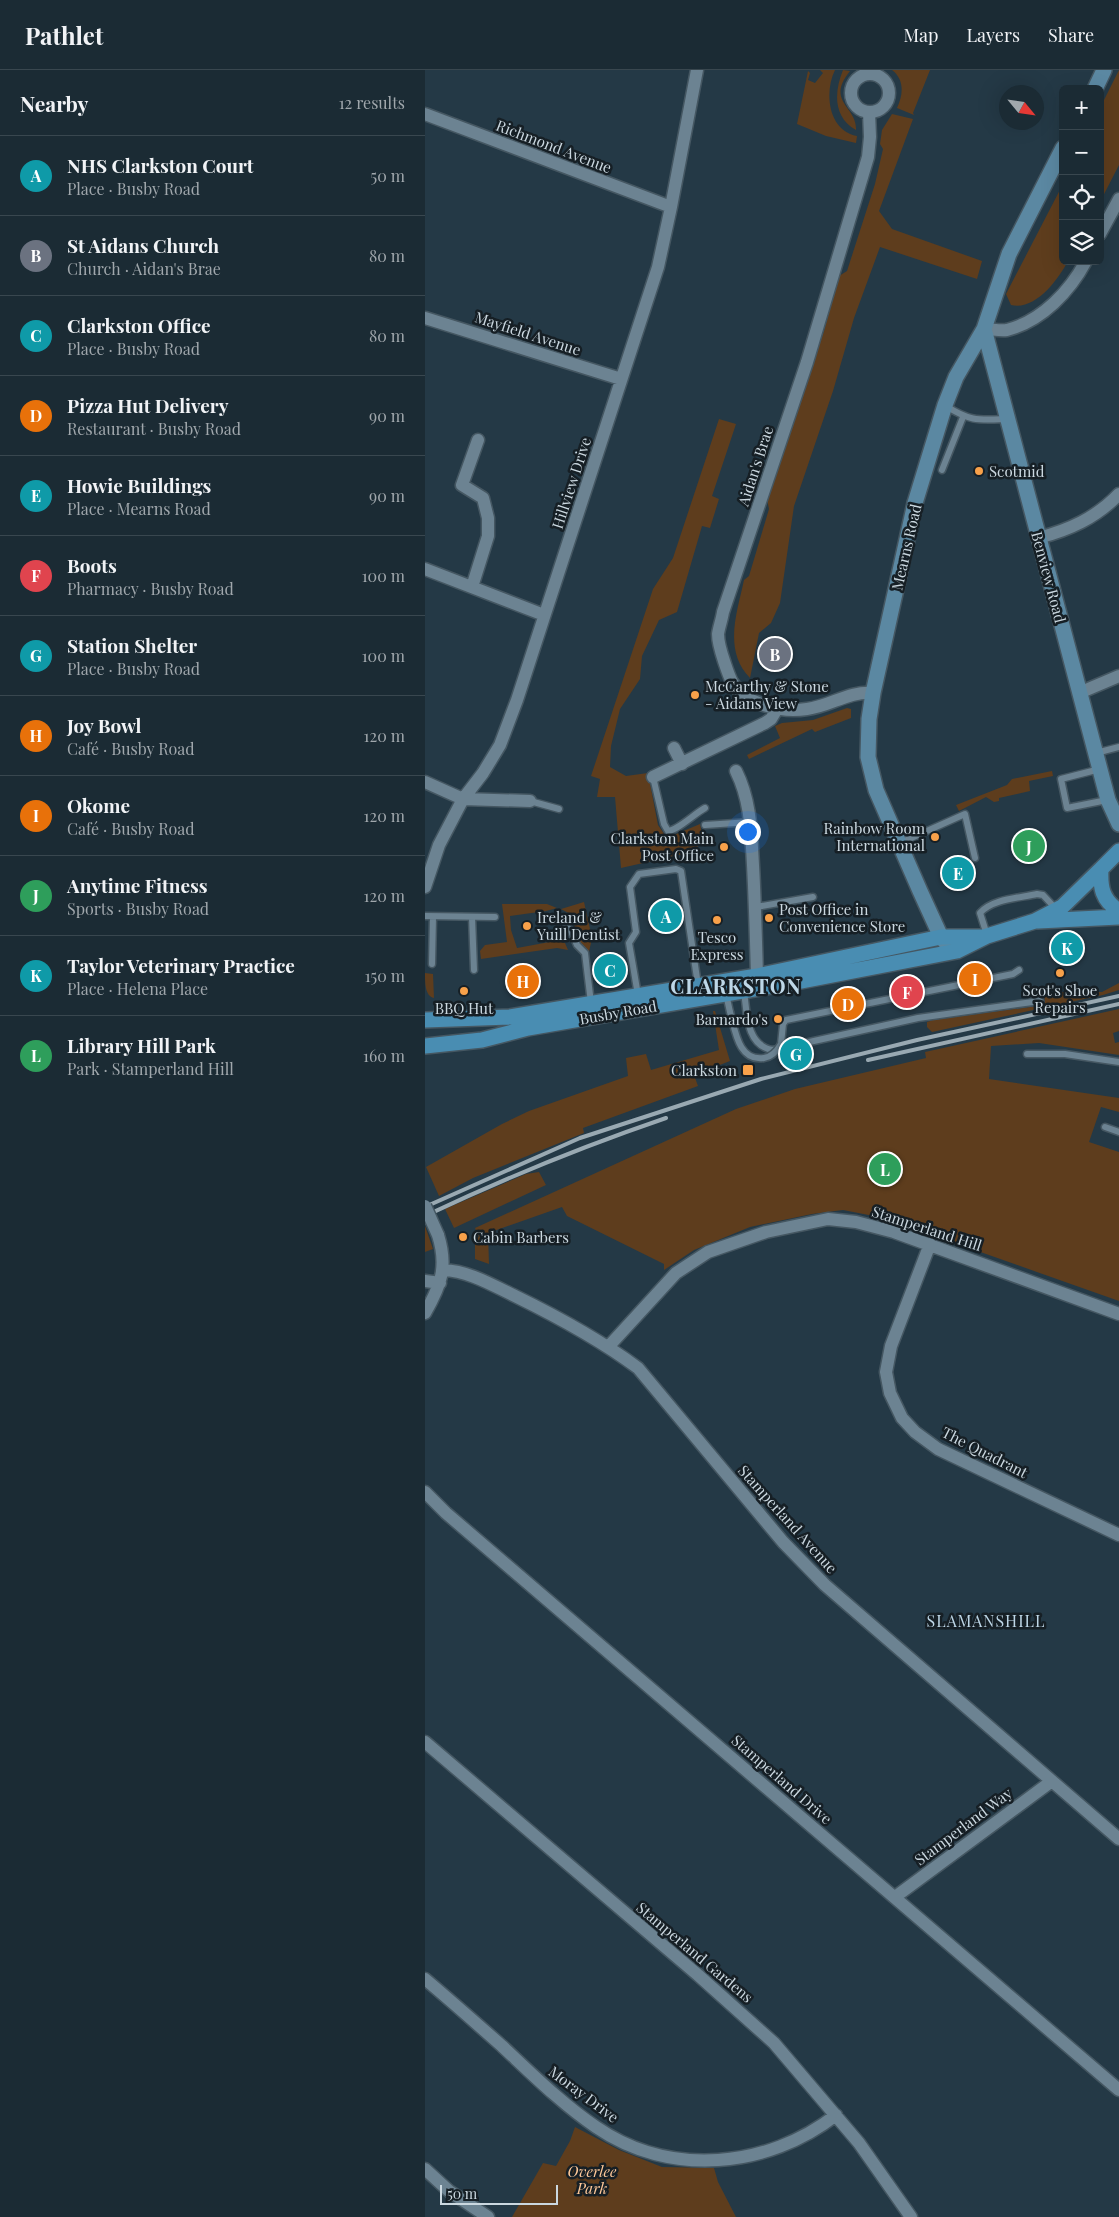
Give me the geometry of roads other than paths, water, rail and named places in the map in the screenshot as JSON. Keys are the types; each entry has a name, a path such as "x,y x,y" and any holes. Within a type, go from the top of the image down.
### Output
{"main road":[{"name":"Busby Road","path":"425,1020 510,1017 591,1004 638,1002 726,993 957,951 986,937 1035,921 1057,910 1074,896 1119,851"},
{"path":"1101,868 1100,886 1102,893 1119,911"},
{"path":"1035,921 1119,917"},
{"name":"Busby Road","path":"425,1046 482,1040 638,1002 698,985 757,976 941,936 986,937"}],"street":[{"name":"Hillview Drive","path":"425,886 439,845 463,799 483,773 500,745 517,700 658,268 697,70"},
{"path":"1097,85 1104,70"},
{"path":"868,72 880,77 889,90 885,106 875,112 869,112 859,109 851,94 854,83 868,72"},
{"name":"Aidan's Brae","path":"869,112 870,137 868,157 835,273 718,635 721,651 733,683 757,702 777,709 804,710 828,704 859,692 873,693"},
{"name":"Richmond Avenue","path":"425,114 671,207"},
{"name":"Mearns Road","path":"957,951 948,946 941,936 876,790 868,757 869,719 873,693 915,503 945,405 956,378 984,329 1009,254 1059,156"},
{"path":"1104,227 1119,199"},
{"path":"984,329 1006,330 1027,321 1049,307 1062,296 1083,265"},
{"name":"Mayfield Avenue","path":"425,318 621,379"},
{"name":"Benview Road","path":"984,329 1095,753 1108,800 1119,824"},
{"path":"472,588 488,536 488,518 483,498 462,485 478,440"},
{"path":"1038,538 1074,526 1110,504 1119,494"},
{"path":"425,569 544,616"},
{"path":"1079,693 1119,676"},
{"path":"653,777 771,720 777,709"},
{"path":"674,748 682,764"},
{"path":"736,771 745,788 750,822 756,907 757,976"},
{"path":"425,782 463,799 530,801"},
{"path":"425,1206 443,1250 443,1270 440,1283 425,1313"},
{"name":"Stamperland Hill","path":"609,1346 676,1273 708,1252 766,1232 828,1220 856,1222 930,1244 1119,1314"},
{"name":"The Quadrant","path":"930,1244 891,1346 887,1362 887,1383 892,1400 902,1418 915,1432 938,1449 1119,1535"},
{"name":"Stamperland Avenue","path":"443,1270 456,1270 481,1280 554,1316 609,1346 638,1368 783,1542 825,1585 1119,1839"},
{"path":"425,1281 440,1283"},
{"name":"Stamperland Drive","path":"425,1492 445,1513 1119,2090"},
{"name":"Stamperland Gardens","path":"425,1742 739,2010 774,2043 859,2143 911,2217"},
{"name":"Stamperland Way","path":"895,1897 1052,1781"},
{"name":"Moray Drive","path":"425,1979 557,2097 597,2128 632,2146 669,2157 699,2160 738,2159 785,2145 809,2134 836,2115"},
{"path":"425,2170 449,2192 488,2217"}],"lane":[{"path":"945,405 963,417 979,420 1007,418"},
{"path":"943,470 963,417"},
{"path":"1095,753 1119,747"},
{"path":"1100,769 1061,778 1067,808 1108,800"},
{"path":"653,777 664,824 668,831 673,831 692,815 705,808"},
{"path":"530,801 559,809"},
{"path":"900,844 965,814 975,858"},
{"path":"705,824 750,822"},
{"path":"638,1002 629,942 636,932 630,888 639,874 676,869 681,871 698,985"},
{"path":"986,937 980,913 985,907 990,905 1037,894 1043,895 1057,910"},
{"path":"756,907 813,897"},
{"path":"425,916 433,918 495,917"},
{"path":"472,917 474,970"},
{"path":"559,917 571,931 577,946 585,953 591,1004"},
{"path":"432,964 433,918"},
{"path":"726,993 739,1044 746,1053 760,1059 773,1054 781,1044 783,1024 786,1020 1013,974 1019,970"},
{"path":"743,990 752,1036 757,1044 765,1049 773,1050 918,1018 1040,1001"},
{"path":"1027,1054 1065,1054 1119,1062"},
{"path":"1105,1127 1119,1132"}],"railway":[{"path":"425,1207 580,1138 761,1079 917,1040 1119,996"},
{"path":"868,1060 1119,1004"},
{"path":"425,1216 544,1164 666,1118"}],"place":[{"name":"Scotmid","path":"979,471"},
{"name":"St Aidans Church","path":"775,654"},
{"name":"McCarthy & Stone - Aidans View","path":"695,695"},
{"name":"Rainbow Room International","path":"935,837"},
{"name":"Anytime Fitness","path":"1029,846"},
{"name":"Clarkston Main Post Office","path":"724,847"},
{"name":"Howie Buildings","path":"958,873"},
{"name":"NHS Clarkston Court","path":"666,916"},
{"name":"Post Office in Convenience Store","path":"769,918"},
{"name":"Tesco Express","path":"717,920"},
{"name":"Ireland & Yuill Dentist","path":"527,926"},
{"name":"Taylor Veterinary Practice","path":"1067,948"},
{"name":"Clarkston Office","path":"610,970"},
{"name":"Scot's Shoe Repairs","path":"1060,973"},
{"name":"Okome","path":"975,979"},
{"name":"Joy Bowl","path":"523,981"},
{"name":"BBQ Hut","path":"464,991"},
{"name":"Boots","path":"907,992"},
{"name":"Pizza Hut Delivery","path":"848,1004"},
{"name":"Barnardo's","path":"778,1019"},
{"name":"Station Shelter","path":"796,1054"},
{"name":"Clarkston","path":"748,1070"},
{"name":"Library Hill Park","path":"885,1169"},
{"name":"Cabin Barbers","path":"463,1237"}],"district":[{"name":"CLARKSTON","path":"736,985"},
{"name":"SLAMANSHILL","path":"986,1620"}],"park label":[{"name":"Overlee Park","path":"592,2180"}]}
